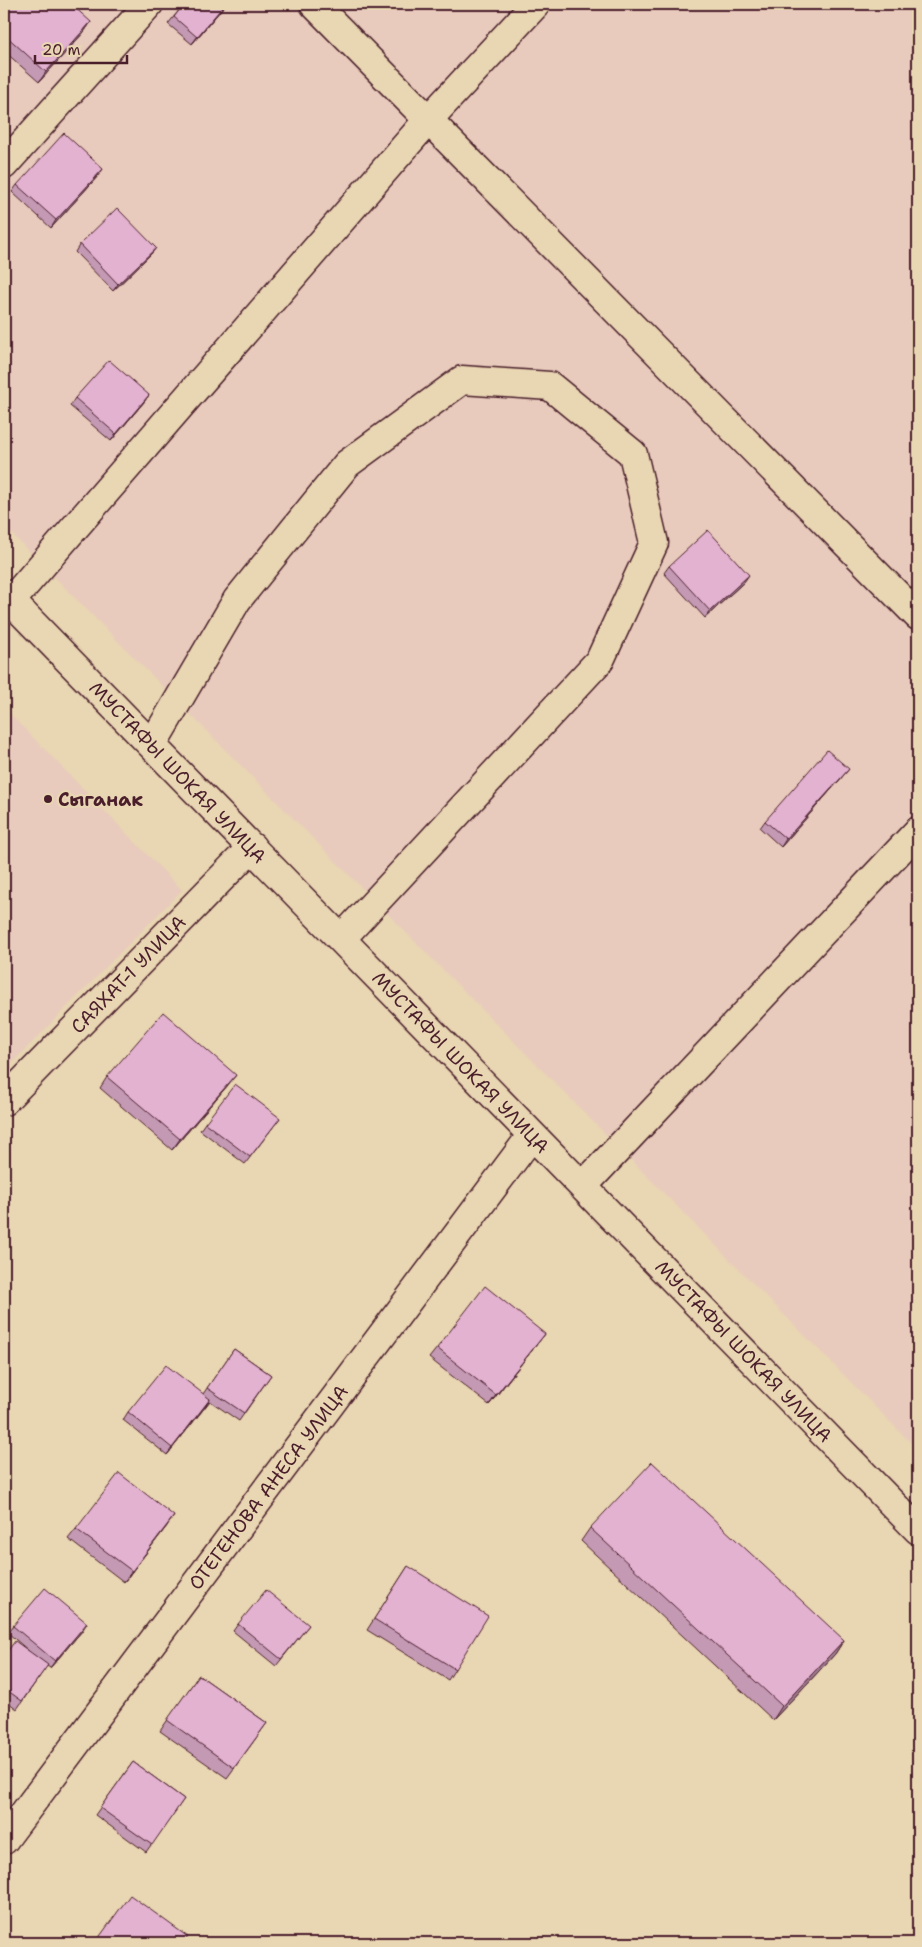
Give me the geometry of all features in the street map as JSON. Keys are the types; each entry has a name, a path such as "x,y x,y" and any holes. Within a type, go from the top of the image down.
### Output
{"street":[{"path":"4,165 149,4"},
{"path":"314,4 918,616"},
{"path":"7,597 428,120 536,4"},
{"path":"152,745 237,600 347,464 462,380 550,386 633,454 654,543 600,660 341,939"},
{"name":"МУСТАФЫ ШОКАЯ УЛИЦА","path":"7,597 918,1530"},
{"path":"582,1186 918,831"},
{"name":"САЯХАТ-1 УЛИЦА","path":"4,1101 252,847"},
{"name":"ОТЕГЕНОВА АНЕСА УЛИЦА","path":"4,1840 532,1135"}],"shaded area":[{"path":"4,4 918,4 918,1450 4,526"},
{"name":"Сыганак","path":"4,708 182,890 4,1071"}],"building":[{"path":"4,4 71,4 91,22 46,72 4,34"},
{"path":"184,4 225,4 197,37 174,17"},
{"path":"64,133 103,169 56,220 17,185"},
{"path":"117,208 156,248 118,284 80,244"},
{"path":"109,360 149,395 116,434 75,398"},
{"path":"708,530 749,575 710,611 669,566"},
{"path":"827,750 849,769 786,839 765,821"},
{"path":"163,1012 236,1075 180,1139 107,1077"},
{"path":"235,1084 280,1118 250,1157 205,1123"},
{"path":"485,1286 545,1334 496,1395 437,1348"},
{"path":"234,1349 271,1375 244,1413 207,1388"},
{"path":"166,1365 210,1399 172,1448 128,1412"},
{"path":"652,1462 844,1640 782,1706 590,1528"},
{"path":"119,1473 174,1516 132,1571 76,1529"},
{"path":"408,1566 488,1616 455,1669 374,1619"},
{"path":"45,1588 87,1623 55,1661 13,1626"},
{"path":"266,1590 309,1625 281,1659 238,1624"},
{"path":"15,1641 48,1665 22,1701 4,1688 4,1656"},
{"path":"199,1675 267,1723 234,1768 167,1720"},
{"path":"133,1762 184,1799 152,1845 100,1808"},
{"path":"130,1895 188,1937 183,1943 95,1943"}],"place":[{"name":"Сыганак","path":"48,799"}]}
